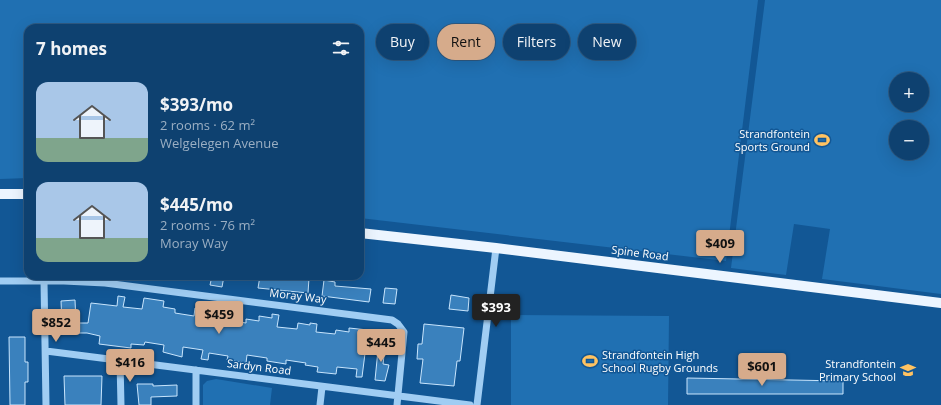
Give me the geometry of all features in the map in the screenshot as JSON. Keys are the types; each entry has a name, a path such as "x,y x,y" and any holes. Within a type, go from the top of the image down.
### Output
{"main road":[{"path":"0,194 24,194"},
{"name":"Spine Road","path":"364,233 496,248 941,304"}],"street":[{"path":"477,405 496,248"},
{"name":"Moray Way","path":"0,281 105,283 392,320 398,324 404,332 398,396"},
{"path":"44,281 46,405"},
{"name":"Sardyn Road","path":"46,351 470,405"},
{"path":"120,360 121,405"},
{"path":"196,370 196,405"},
{"path":"320,405 322,387"},
{"path":"397,405 398,396"}],"shaded area":[{"path":"0,0 758,0 726,261 364,218 364,24 24,24 24,178 0,179"},
{"name":"Strandfontein Sports Ground","path":"765,0 941,0 941,294 822,279 830,229 794,224 786,275 731,268"},
{"name":"Strandfontein High School Rugby Grounds","path":"511,315 669,316 668,405 511,405"},
{"path":"216,379 272,388 270,405 203,405 203,385 207,381"}],"building":[{"path":"211,280 223,280 222,287 210,285"},
{"path":"259,280 309,280 308,293 258,288"},
{"path":"324,280 335,282 335,286 371,289 369,302 322,296"},
{"path":"385,288 397,289 395,304 383,303"},
{"path":"451,295 469,298 468,311 449,309"},
{"path":"118,296 125,297 123,307 142,309 144,298 164,301 163,307 175,309 175,313 194,316 195,308 227,312 226,320 246,323 246,319 259,321 259,316 272,318 272,314 279,315 277,327 297,329 298,323 310,325 310,323 317,324 316,332 335,334 336,330 349,332 349,328 368,330 362,377 356,377 357,369 337,367 336,374 317,372 318,367 305,365 306,363 286,360 286,364 267,361 267,358 247,355 246,363 227,360 228,356 209,353 208,360 201,359 203,350 183,347 182,357 163,352 164,345 145,342 144,345 131,344 131,348 99,344 100,336 87,333 59,333 59,323 62,323 61,301 75,300 76,323 88,323 91,303 117,306"},
{"path":"424,324 464,328 460,361 457,361 454,386 420,383 423,359 417,359 418,344 422,344"},
{"path":"9,337 25,337 25,362 28,362 28,382 25,382 25,405 10,405"},
{"path":"379,340 386,340 383,364 389,365 385,381 375,380"},
{"path":"64,376 102,376 101,405 65,405"},
{"path":"687,378 843,381 843,394 687,394"},
{"path":"137,384 153,384 153,386 177,385 177,396 151,397 151,405 139,405"}],"place":[{"name":"Strandfontein Sports Ground","path":"822,140"},
{"name":"Strandfontein High School Rugby Grounds","path":"590,361"},
{"name":"Strandfontein Primary School","path":"908,370"}]}
